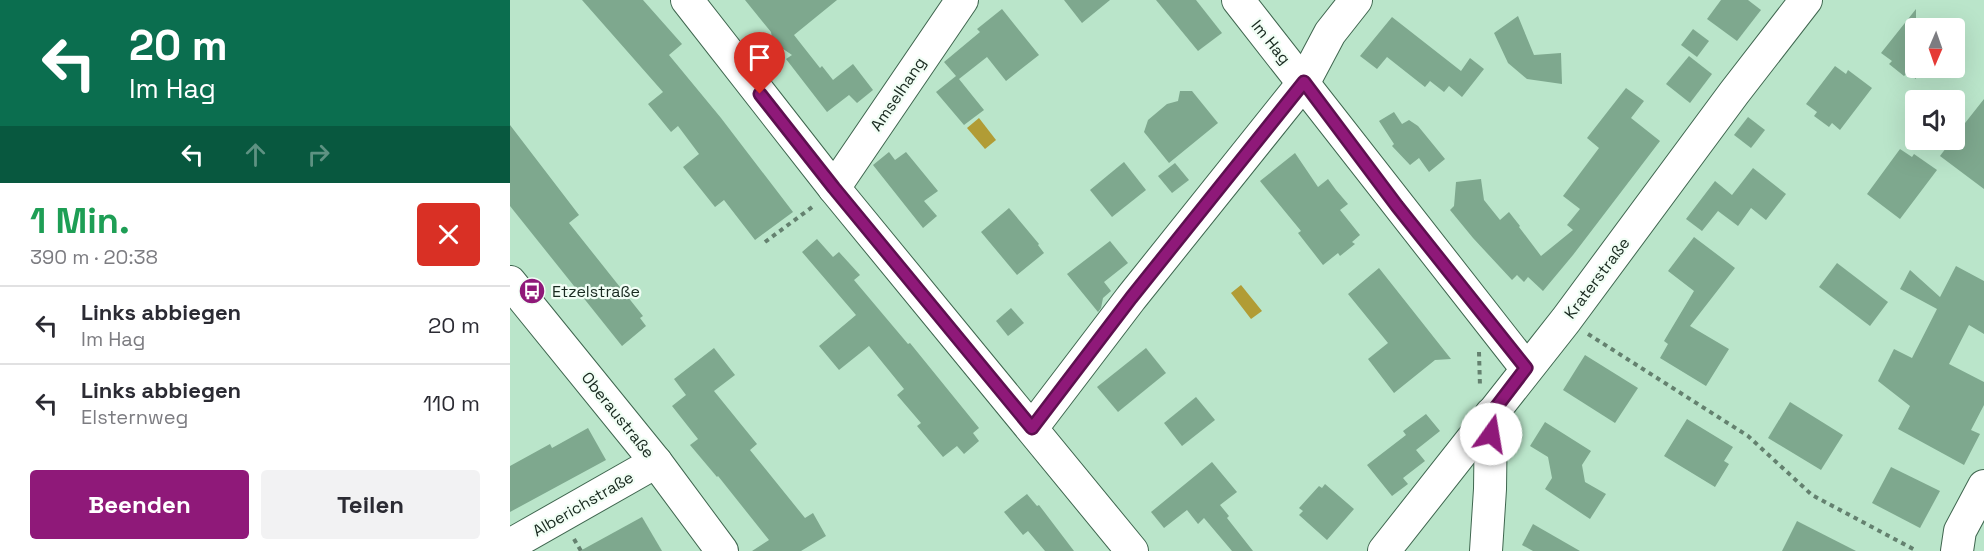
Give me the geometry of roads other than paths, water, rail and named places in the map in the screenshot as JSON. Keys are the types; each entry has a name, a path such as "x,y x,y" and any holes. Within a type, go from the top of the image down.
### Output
{"street":[{"path":"687,0 834,188 1132,551"},
{"name":"Amselhang","path":"834,188 962,0"},
{"name":"Im Hag","path":"1238,0 1526,368"},
{"path":"1032,428 1131,298 1304,82 1330,33 1356,0"},
{"name":"Kraterstraße","path":"1384,551 1484,405 1526,368 1566,320 1806,0"},
{"name":"Oberaustraße","path":"510,282 656,462 722,551"},
{"path":"1484,405 1490,489 1486,551"},
{"name":"Alberichstraße","path":"510,545 656,462"},
{"path":"1957,551 1960,531 1984,486"}],"place":[{"name":"Etzelstraße","path":"532,291"}]}
